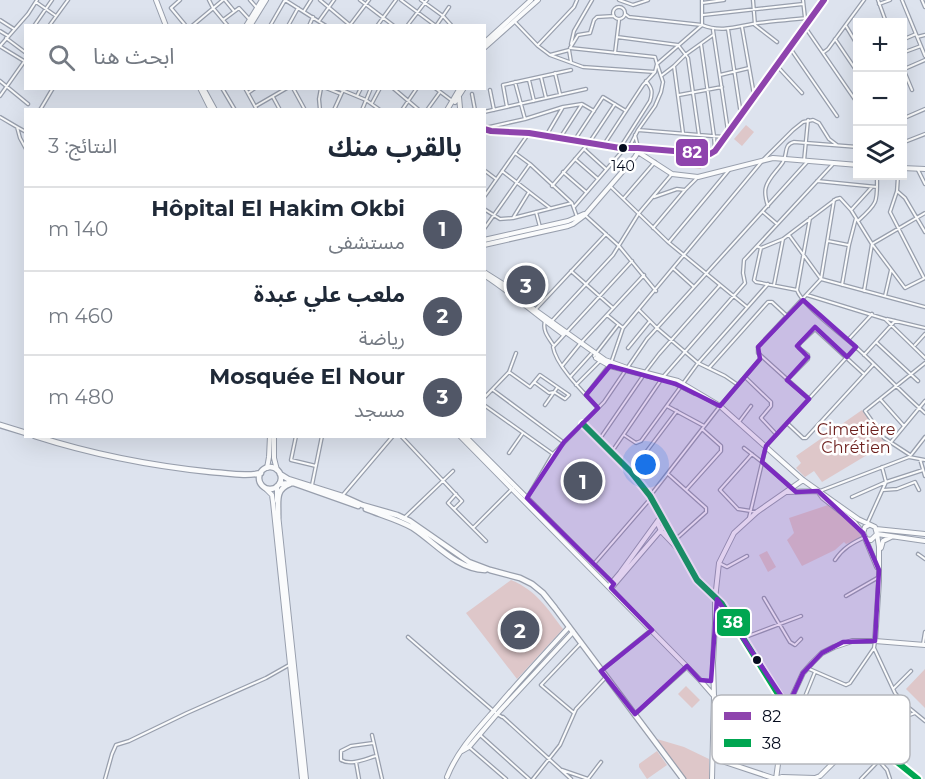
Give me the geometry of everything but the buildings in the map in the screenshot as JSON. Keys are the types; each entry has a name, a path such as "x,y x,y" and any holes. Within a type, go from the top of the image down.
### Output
{"main road":[{"path":"0,425 24,432"},
{"path":"42,438 90,451 196,470 248,475 261,473 270,468 288,478 362,505 375,507 422,528 469,562 532,584 543,593 683,779"},
{"path":"278,472 280,481 278,485"},
{"path":"261,473 261,483"},
{"path":"248,475 265,488 272,489 278,485 293,483 340,497"},
{"path":"278,517 280,492 286,485 293,483"}],"street":[{"path":"35,24 51,0"},
{"path":"50,24 68,0"},
{"path":"156,0 165,24"},
{"path":"172,0 171,8 184,24"},
{"path":"171,8 180,0"},
{"path":"209,0 226,24"},
{"path":"194,24 224,0 234,11"},
{"path":"250,0 257,8"},
{"path":"248,24 264,0"},
{"path":"248,24 264,0"},
{"path":"271,24 285,0 323,24"},
{"path":"304,11 311,0"},
{"path":"320,0 350,24"},
{"path":"319,21 334,0"},
{"path":"360,0 391,24"},
{"path":"352,24 369,0"},
{"path":"378,24 396,0"},
{"path":"401,0 433,24"},
{"path":"421,0 452,24"},
{"path":"486,46 531,0"},
{"path":"486,41 538,0"},
{"path":"538,46 574,7 577,0"},
{"path":"571,62 569,49 574,31 592,0"},
{"path":"619,0 633,4 648,0"},
{"path":"603,146 646,81 655,72 657,64 702,25 702,1 724,0"},
{"path":"753,0 755,25 777,42"},
{"path":"487,130 529,133 638,150 711,153 715,151 824,0"},
{"path":"824,52 864,0"},
{"path":"878,0 884,18"},
{"path":"879,4 890,0"},
{"path":"902,0 925,58 907,67"},
{"path":"922,0 925,7"},
{"path":"24,59 0,46 28,14 36,1 56,16"},
{"path":"409,24 426,2"},
{"path":"703,15 803,2 805,18"},
{"path":"614,16 614,10 625,3"},
{"path":"437,24 449,7"},
{"path":"621,7 629,17 702,25 713,30 742,27 755,23 812,18"},
{"path":"224,20 239,8 250,20"},
{"path":"289,24 298,8"},
{"path":"615,53 620,19 625,14"},
{"path":"569,49 578,35 590,33 597,17 614,16 620,19"},
{"path":"310,24 313,17"},
{"path":"0,20 14,29"},
{"path":"513,20 550,55 583,67 655,72"},
{"path":"805,26 853,96"},
{"path":"846,26 853,38"},
{"path":"742,27 754,97"},
{"path":"728,28 741,115"},
{"path":"713,30 728,131"},
{"path":"0,31 24,51"},
{"path":"661,76 714,34"},
{"path":"907,39 925,34"},
{"path":"617,37 678,45 688,58 699,135"},
{"path":"835,39 857,72"},
{"path":"701,44 715,151"},
{"path":"907,51 921,46"},
{"path":"790,48 837,116"},
{"path":"550,55 569,49 655,57 663,88 627,148 574,207"},
{"path":"0,96 24,61"},
{"path":"674,66 683,133"},
{"path":"777,66 802,93"},
{"path":"720,75 749,69"},
{"path":"507,107 503,85 572,70"},
{"path":"904,72 912,90"},
{"path":"555,73 560,95"},
{"path":"541,76 546,98"},
{"path":"528,79 534,101"},
{"path":"0,81 28,104"},
{"path":"620,148 650,101 651,87 646,81"},
{"path":"515,82 525,119"},
{"path":"679,95 722,87"},
{"path":"486,112 586,89"},
{"path":"41,108 51,90"},
{"path":"223,90 234,108"},
{"path":"246,90 257,108 284,90"},
{"path":"248,93 252,90"},
{"path":"294,90 304,108"},
{"path":"320,108 321,90"},
{"path":"357,96 360,90"},
{"path":"363,108 370,90"},
{"path":"372,103 379,90"},
{"path":"395,90 417,108"},
{"path":"403,108 416,90"},
{"path":"438,90 460,108"},
{"path":"454,102 461,90"},
{"path":"449,108 459,97 461,90"},
{"path":"490,90 494,110"},
{"path":"204,91 212,108"},
{"path":"335,108 343,91 366,100 378,108"},
{"path":"428,108 440,92"},
{"path":"472,94 476,108"},
{"path":"273,97 279,108"},
{"path":"459,97 461,108"},
{"path":"574,141 603,97 626,111"},
{"path":"486,129 563,107 582,104 594,111"},
{"path":"560,138 582,104"},
{"path":"552,186 590,143 615,104"},
{"path":"546,136 563,107"},
{"path":"907,117 925,110"},
{"path":"0,117 24,131"},
{"path":"527,498 553,454 598,408 647,339 764,212 806,161 808,120"},
{"path":"586,395 611,365 623,328 763,160 793,130 808,120 813,120 819,123 828,139 837,145"},
{"path":"17,127 24,145"},
{"path":"638,130 724,137"},
{"path":"486,194 529,133"},
{"path":"635,135 638,150 672,174 698,177 773,158 853,165"},
{"path":"907,142 925,135"},
{"path":"768,206 766,188 785,159 789,143 853,147"},
{"path":"584,149 606,170"},
{"path":"486,245 568,226 586,214 638,150"},
{"path":"515,153 572,203 577,220"},
{"path":"575,159 599,179"},
{"path":"624,198 655,162"},
{"path":"486,226 530,164"},
{"path":"611,453 662,379 745,284 744,260 759,247 834,164"},
{"path":"907,168 925,170"},
{"path":"918,169 925,184"},
{"path":"668,242 729,170"},
{"path":"502,171 551,208"},
{"path":"486,172 496,179"},
{"path":"563,172 587,193"},
{"path":"551,322 613,255 639,213 672,174"},
{"path":"653,228 698,177"},
{"path":"842,285 849,245 857,219 874,205 877,180"},
{"path":"759,247 783,239 834,200 842,199 905,288 925,278 890,212 897,191 898,180"},
{"path":"817,181 877,187"},
{"path":"610,186 668,242 747,308"},
{"path":"851,210 872,187"},
{"path":"652,198 677,189 685,190"},
{"path":"897,191 905,198 925,232"},
{"path":"513,218 529,192"},
{"path":"809,399 758,353 758,347 821,279 834,200"},
{"path":"486,210 500,219 513,218 572,203"},
{"path":"536,212 540,227"},
{"path":"764,212 778,225"},
{"path":"864,291 872,244 925,213"},
{"path":"586,214 619,246 656,291"},
{"path":"810,218 797,293 925,412"},
{"path":"486,240 577,220"},
{"path":"535,310 606,234"},
{"path":"789,235 821,279 925,307"},
{"path":"774,285 783,239"},
{"path":"828,241 849,245"},
{"path":"759,247 754,280 797,290"},
{"path":"598,408 576,385 554,356 553,347 632,261"},
{"path":"673,268 694,287"},
{"path":"885,297 891,270"},
{"path":"571,271 613,308"},
{"path":"486,274 503,284 600,361 682,385 720,406 803,480 858,519 873,526 877,532 879,557 874,648 850,683 846,685 806,668"},
{"path":"486,275 545,321 566,334"},
{"path":"562,366 644,275"},
{"path":"624,435 639,443 698,363 768,284"},
{"path":"599,441 644,374 720,285"},
{"path":"807,295 885,319 925,328"},
{"path":"709,368 768,302 772,302 787,316"},
{"path":"639,310 698,363 738,385"},
{"path":"848,340 872,314"},
{"path":"607,315 623,328"},
{"path":"885,319 925,358"},
{"path":"545,321 546,333 555,346"},
{"path":"628,348 650,321"},
{"path":"864,355 895,321"},
{"path":"570,377 594,355 618,324"},
{"path":"788,380 808,359 808,355 799,348 799,344 813,329 817,330 864,374"},
{"path":"914,346 925,334"},
{"path":"876,342 918,381"},
{"path":"749,518 766,446 856,347"},
{"path":"486,396 509,372 516,353"},
{"path":"594,355 611,365"},
{"path":"593,565 651,497 720,406 762,357"},
{"path":"576,385 600,361"},
{"path":"925,363 865,412 884,438 910,456 925,460"},
{"path":"788,423 803,438 806,438 873,365"},
{"path":"509,372 530,387 534,382 540,375 569,395 565,399 554,392 549,393 534,382"},
{"path":"745,377 771,402 771,406 761,418 776,434"},
{"path":"545,405 557,388"},
{"path":"493,390 564,442"},
{"path":"880,399 904,426"},
{"path":"891,442 925,401"},
{"path":"486,406 553,454"},
{"path":"667,406 703,428 721,446 721,451 686,490"},
{"path":"739,422 751,406"},
{"path":"631,472 677,411"},
{"path":"583,424 631,472 651,497 698,580 723,606"},
{"path":"509,453 523,432"},
{"path":"786,492 818,491 910,456 925,437"},
{"path":"267,468 272,438"},
{"path":"272,438 278,472"},
{"path":"296,438 291,460 316,466"},
{"path":"312,485 322,438"},
{"path":"340,497 391,438"},
{"path":"403,438 462,501 454,509"},
{"path":"462,438 611,585"},
{"path":"467,438 593,565 713,695"},
{"path":"744,448 792,488"},
{"path":"752,454 720,490 738,509 757,512"},
{"path":"920,459 925,476"},
{"path":"835,560 847,546 864,535 865,527 868,525 886,482 882,467"},
{"path":"852,497 886,482 923,470"},
{"path":"402,520 453,471"},
{"path":"668,474 706,508 706,512 675,540"},
{"path":"714,695 712,663 719,563 734,533 749,518 803,480"},
{"path":"883,490 897,489 915,482 919,490"},
{"path":"278,485 276,495 304,779"},
{"path":"265,488 270,493 273,502 304,779"},
{"path":"473,528 514,488"},
{"path":"818,491 823,498 854,522 864,535 879,570"},
{"path":"456,494 448,503 486,541"},
{"path":"611,585 662,516"},
{"path":"657,522 661,531 684,555"},
{"path":"611,585 666,524"},
{"path":"864,535 871,540 877,532"},
{"path":"877,532 925,534"},
{"path":"877,532 925,540"},
{"path":"879,557 883,541 894,536"},
{"path":"918,554 925,559"},
{"path":"719,563 727,567 747,556"},
{"path":"846,596 879,577"},
{"path":"707,591 717,586"},
{"path":"717,586 717,595 728,616 779,695"},
{"path":"764,598 793,645 801,639"},
{"path":"715,623 723,606"},
{"path":"715,611 728,616"},
{"path":"743,638 801,616"},
{"path":"462,752 469,747 529,670 569,627"},
{"path":"601,671 652,630"},
{"path":"447,778 473,734 573,632"},
{"path":"793,695 806,668 822,653 843,642 852,640 924,645 925,632"},
{"path":"408,638 496,711 571,779"},
{"path":"574,713 541,685 581,643"},
{"path":"874,648 898,695"},
{"path":"105,779 116,745 290,665"},
{"path":"635,714 687,666"},
{"path":"806,695 815,672"},
{"path":"893,688 911,672"},
{"path":"479,734 531,779 560,745 574,713 606,677"},
{"path":"700,680 710,682 714,678"},
{"path":"910,708 925,721"},
{"path":"910,715 915,713"},
{"path":"372,735 382,779"},
{"path":"373,743 351,746 341,751 341,760 346,763 356,762 376,756"},
{"path":"469,747 506,779"},
{"path":"356,762 360,779"},
{"path":"561,769 588,779 601,762"},
{"path":"712,779 713,764"},
{"path":"731,764 776,779 782,777 807,779 820,776 832,764"},
{"path":"776,779 778,764"},
{"path":"861,779 875,764"},
{"path":"882,764 890,779"},
{"path":"900,764 918,779"}],"highlighted area":[{"path":"803,300 856,347 847,357 815,327 797,346 808,357 787,380 809,399 766,446 762,462 796,492 818,491 863,533 879,570 875,641 843,642 822,653 803,673 788,706 717,599 711,681 700,680 687,666 635,714 601,671 652,630 611,588 614,584 527,498 564,442 598,408 586,395 610,366 676,384 720,406 760,359 758,347"}],"green space":[{"path":"746,125 754,132 742,146 734,139"},
{"path":"683,155 702,158 701,169 681,166"},
{"name":"Cimetière Chrétien","path":"862,410 887,443 822,482 814,471 805,477 796,468 801,463 796,456"},
{"path":"828,505 855,526 862,538 846,544 844,542 835,550 802,566 787,540 794,533 789,518"},
{"path":"767,551 776,567 768,572 759,555"},
{"path":"511,580 528,589 563,629 517,679 466,613"},
{"path":"925,669 925,708 906,689"},
{"path":"686,686 700,700 692,708 678,694"},
{"path":"657,739 684,747 709,759 709,779 685,779"},
{"path":"657,751 667,765 647,779 639,764"}],"transit line":[{"name":"82","path":"486,130 529,133 620,148 710,154 715,151 824,0"},
{"name":"38","path":"583,424 631,472 650,496 697,580 722,604 779,695"},
{"name":"38","path":"899,764 918,779"}],"place":[{"name":"140","path":"623,148"},
{"name":"Mosquée El Nour","path":"526,285"},
{"name":"Hôpital El Hakim Okbi","path":"583,481"},
{"name":"ملعب علي عبدة","path":"520,630"}]}
